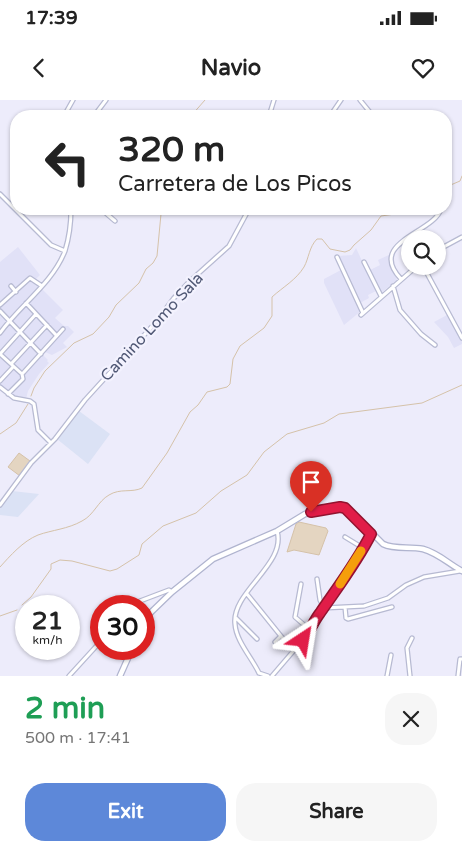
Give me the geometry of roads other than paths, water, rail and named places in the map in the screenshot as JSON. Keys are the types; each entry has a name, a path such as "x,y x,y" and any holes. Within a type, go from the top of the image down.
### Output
{"main road":[{"path":"155,608 172,592 214,559 277,531 305,514 340,507 348,509 371,534 388,546 418,548 430,551 461,571"},
{"path":"120,676 127,660"}],"street":[{"path":"360,100 368,110"},
{"path":"0,194 10,204"},
{"path":"21,215 51,245 65,251"},
{"path":"0,333 42,286 60,261 65,251 70,215"},
{"path":"108,215 115,221"},
{"name":"Camino Lomo Sala","path":"0,505 31,463 51,443 97,385 156,322 182,290 229,246 246,215"},
{"path":"401,280 396,274 392,263 395,250 400,242 412,233 429,225 436,215"},
{"path":"446,246 462,237"},
{"path":"337,257 362,314 407,275"},
{"path":"364,262 381,296"},
{"path":"428,275 462,338"},
{"path":"0,306 30,278 42,286"},
{"path":"11,286 16,292"},
{"path":"394,286 400,310 421,334 435,345"},
{"path":"26,303 56,335"},
{"path":"0,311 41,354"},
{"path":"22,374 0,354 36,314"},
{"path":"0,381 47,325"},
{"path":"8,394 23,378 22,374 63,329"},
{"path":"0,387 14,398 32,402 35,407 38,430 51,443"},
{"path":"277,531 275,552 247,594 235,617 234,624 240,639 260,673 270,676 310,630 371,534"},
{"path":"345,537 363,548"},
{"path":"324,608 364,606 388,598 406,585 424,577 461,571"},
{"path":"317,579 320,600 324,608"},
{"path":"301,584 295,617 310,630"},
{"path":"155,596 169,590 172,592"},
{"path":"247,594 293,651"},
{"path":"345,607 346,618 348,619 392,607"},
{"path":"235,617 257,639"},
{"path":"275,642 280,637"},
{"path":"410,676 407,648 412,638"},
{"path":"69,676 90,653"},
{"path":"387,676 391,655"},
{"path":"458,676 460,659 462,659"},
{"path":"255,676 260,673"}],"waterway":[{"path":"196,110 205,100"},
{"path":"452,184 460,181 462,176"},
{"path":"31,396 45,371 74,343 93,334 109,317 116,305 139,283 146,269 157,256 161,215"},
{"path":"0,567 27,541 43,533 77,524 93,512 109,495 142,488 167,453 190,412 198,405 207,392 227,387 230,384 233,359 240,346 264,328 272,316 272,297 301,272 306,264 312,245 317,239 322,239 330,249 345,252 350,250 371,230 381,216 388,215"},
{"path":"32,595 51,569 51,564 60,560 72,561 110,571 117,569 139,555 142,544 163,526 196,513 221,491 247,475 264,452 287,434 324,423 339,414 422,403 462,385"},
{"path":"0,434 16,423 28,404"},
{"path":"0,616 15,611"}]}
